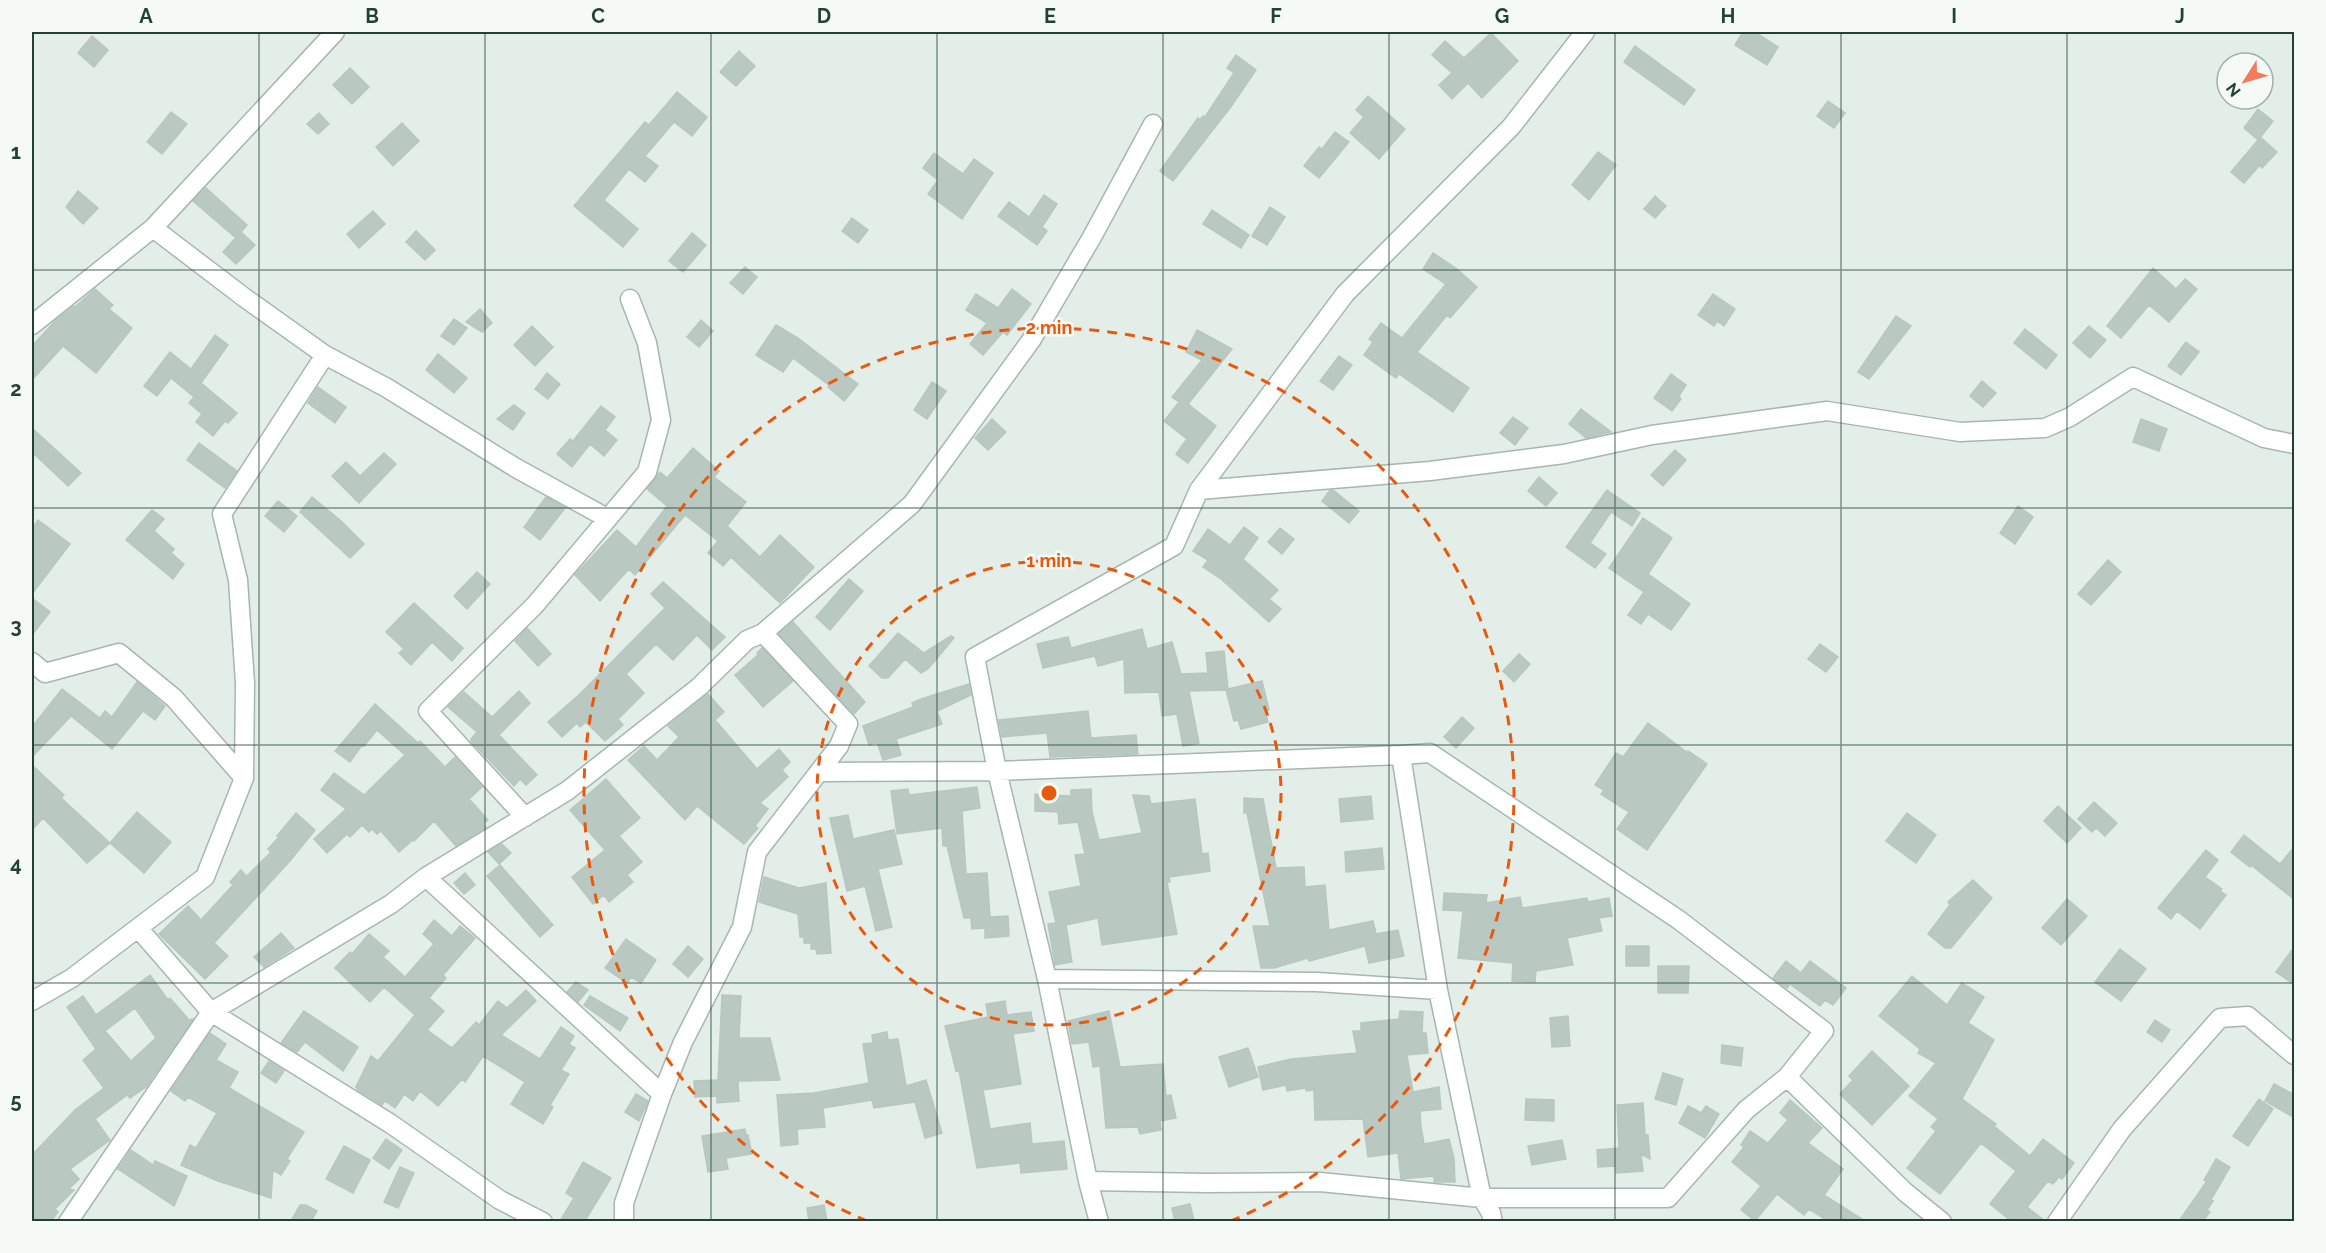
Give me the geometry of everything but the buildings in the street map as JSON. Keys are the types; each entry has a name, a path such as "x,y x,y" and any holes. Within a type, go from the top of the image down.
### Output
{"street":[{"path":"32,325 153,228 335,32"},
{"path":"1099,1221 1088,1181 1047,979 997,771 975,657 1174,546 1199,490 1345,294 1511,127 1585,32"},
{"path":"68,1221 211,1012 391,904 426,877 567,791 617,754 699,687 747,640 763,633 912,504 1032,339 1092,237 1153,124"},
{"path":"153,228 325,355 387,388 516,468 607,518"},
{"path":"525,817 428,711 535,605 647,472 661,420 647,343 630,299"},
{"path":"32,1001 72,978 204,877 243,778 245,683 238,580 222,514 325,355"},
{"path":"1199,490 1441,470 1564,454 1652,435 1827,411 1960,432 2045,428 2070,417 2133,377 2264,438 2295,444"},
{"path":"624,1221 624,1203 662,1094 683,1042 742,927 757,852 839,746 848,724 763,633"},
{"path":"32,662 45,673 119,653 174,698 243,778"},
{"path":"820,771 997,771 1430,753 1679,920 1824,1031 1786,1077 1746,1110 1668,1198 1482,1198 1320,1182 1088,1181"},
{"path":"1401,755 1438,990 1482,1198 1493,1221"},
{"path":"426,877 662,1094"},
{"path":"138,928 211,1012 391,1124 500,1200 543,1221"},
{"path":"1047,979 1317,982 1438,990"},
{"path":"2057,1221 2122,1129 2220,1018 2248,1016 2295,1055"},
{"path":"1786,1077 1905,1192 1942,1221"}]}
